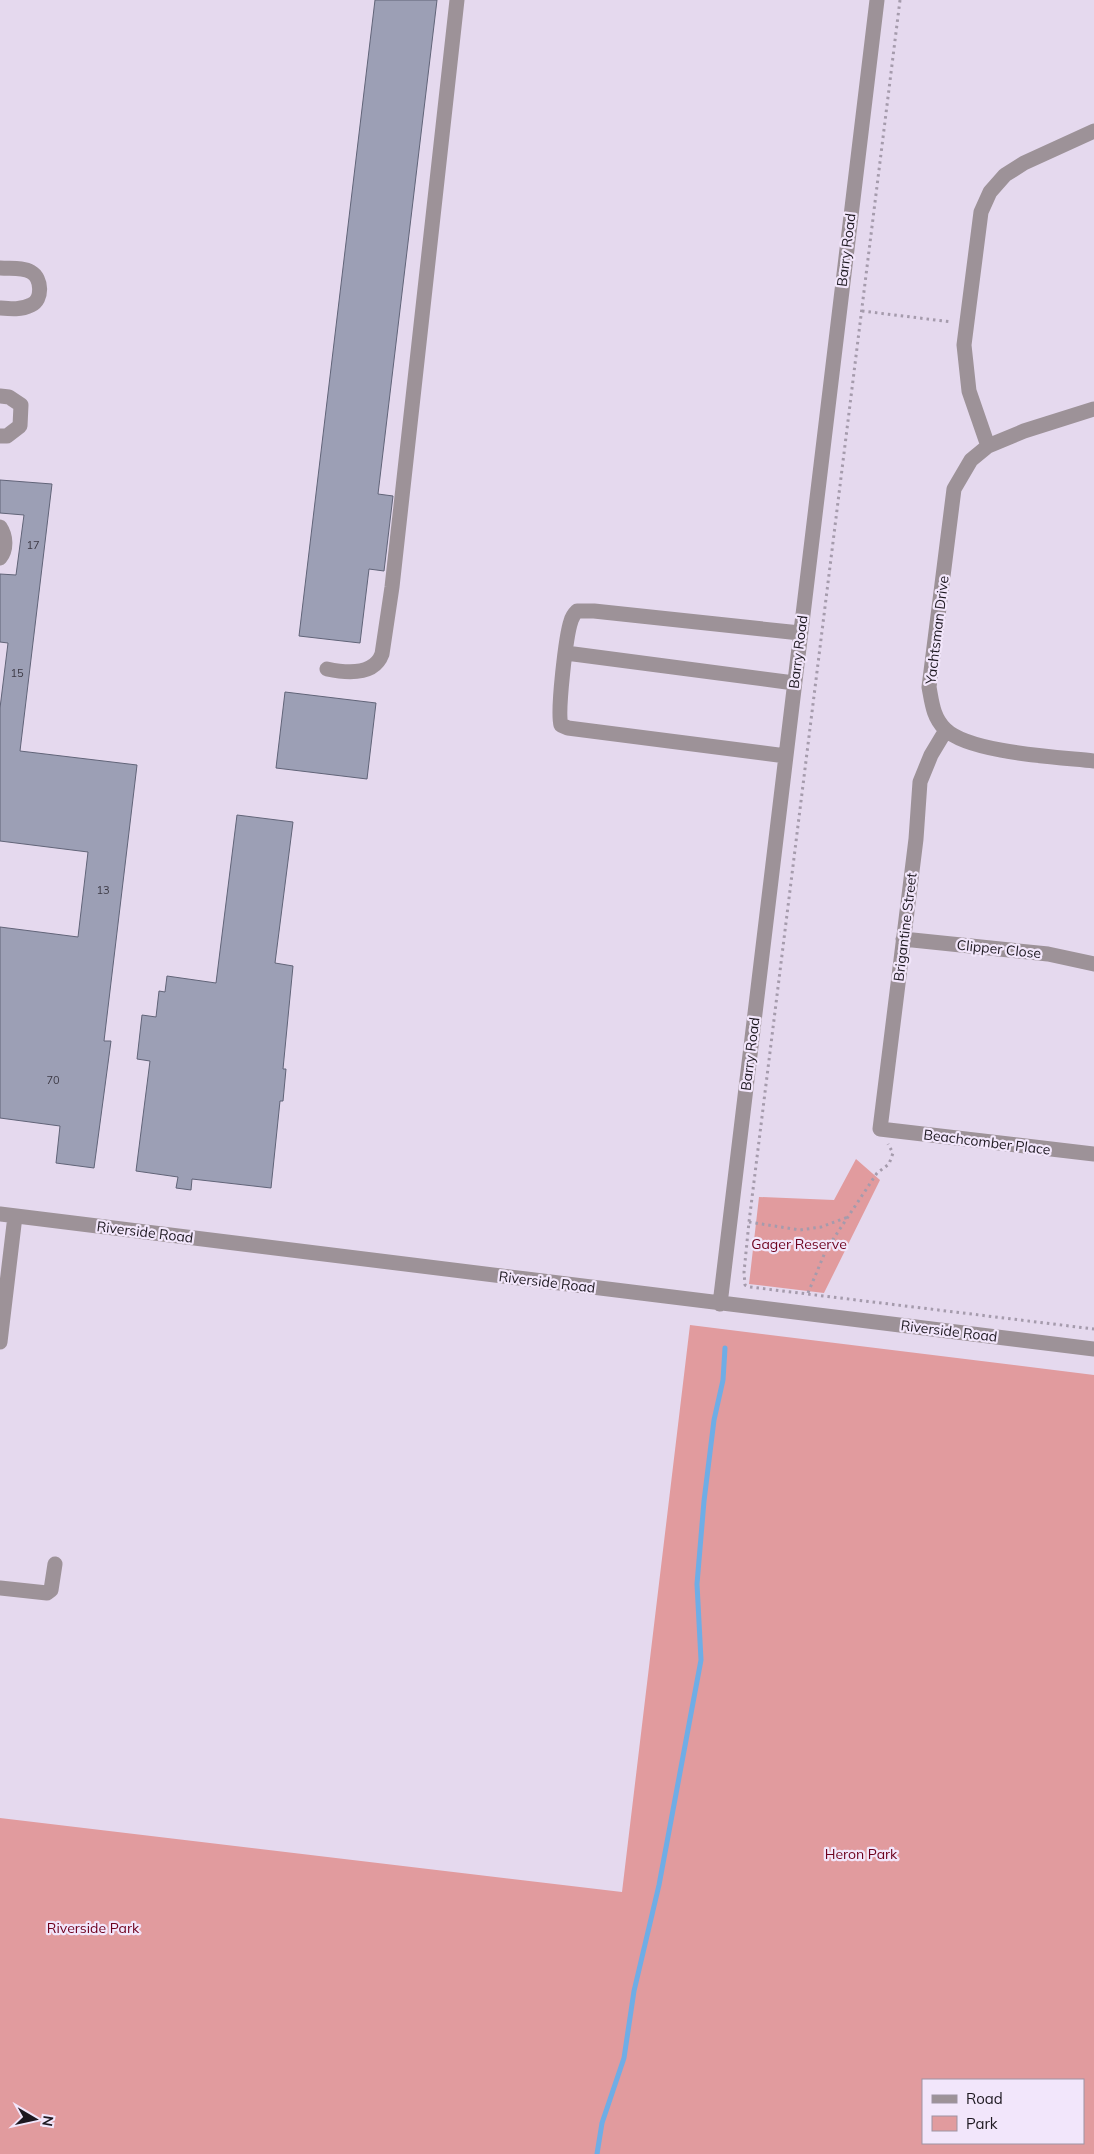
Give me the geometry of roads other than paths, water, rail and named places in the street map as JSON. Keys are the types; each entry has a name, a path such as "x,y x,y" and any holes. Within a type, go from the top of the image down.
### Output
{"street":[{"path":"327,669 341,672 372,668 378,663 382,654 392,587 457,0"},
{"name":"Barry Road","path":"720,1304 877,0"},
{"path":"988,446 969,391 964,345 981,212 990,192 1005,175 1024,163 1094,132"},
{"path":"0,268 27,270 34,273 40,284 38,298 33,305 18,310 0,308"},
{"path":"0,396 10,397 21,405 20,426 8,436 0,436"},
{"name":"Yachtsman Drive","path":"1094,409 1024,431 988,446 971,460 954,488 929,687 933,711 946,730 962,740 982,747 1094,761"},
{"path":"0,527 5,538 3,554 0,558"},
{"path":"786,756 568,728 561,725 560,703 570,622 577,611 594,611 800,633"},
{"path":"566,653 794,683"},
{"name":"Brigantine Street","path":"880,1129 920,782 931,755 946,730"},
{"name":"Clipper Close","path":"903,939 1048,954 1094,964"},
{"name":"Beachcomber Place","path":"880,1129 1094,1154"},
{"name":"Riverside Road","path":"0,1214 1094,1349"},
{"path":"0,1342 15,1216"},
{"path":"0,1588 47,1592 51,1590 55,1564"}],"waterway":[{"path":"597,2154 602,2123 624,2058 634,1991 659,1885 701,1660 697,1584 704,1501 714,1420 723,1380 725,1348"}],"park label":[{"name":"Gager Reserve","path":"799,1244"},
{"name":"Heron Park","path":"861,1854"},
{"name":"Riverside Park","path":"93,1928"}]}
